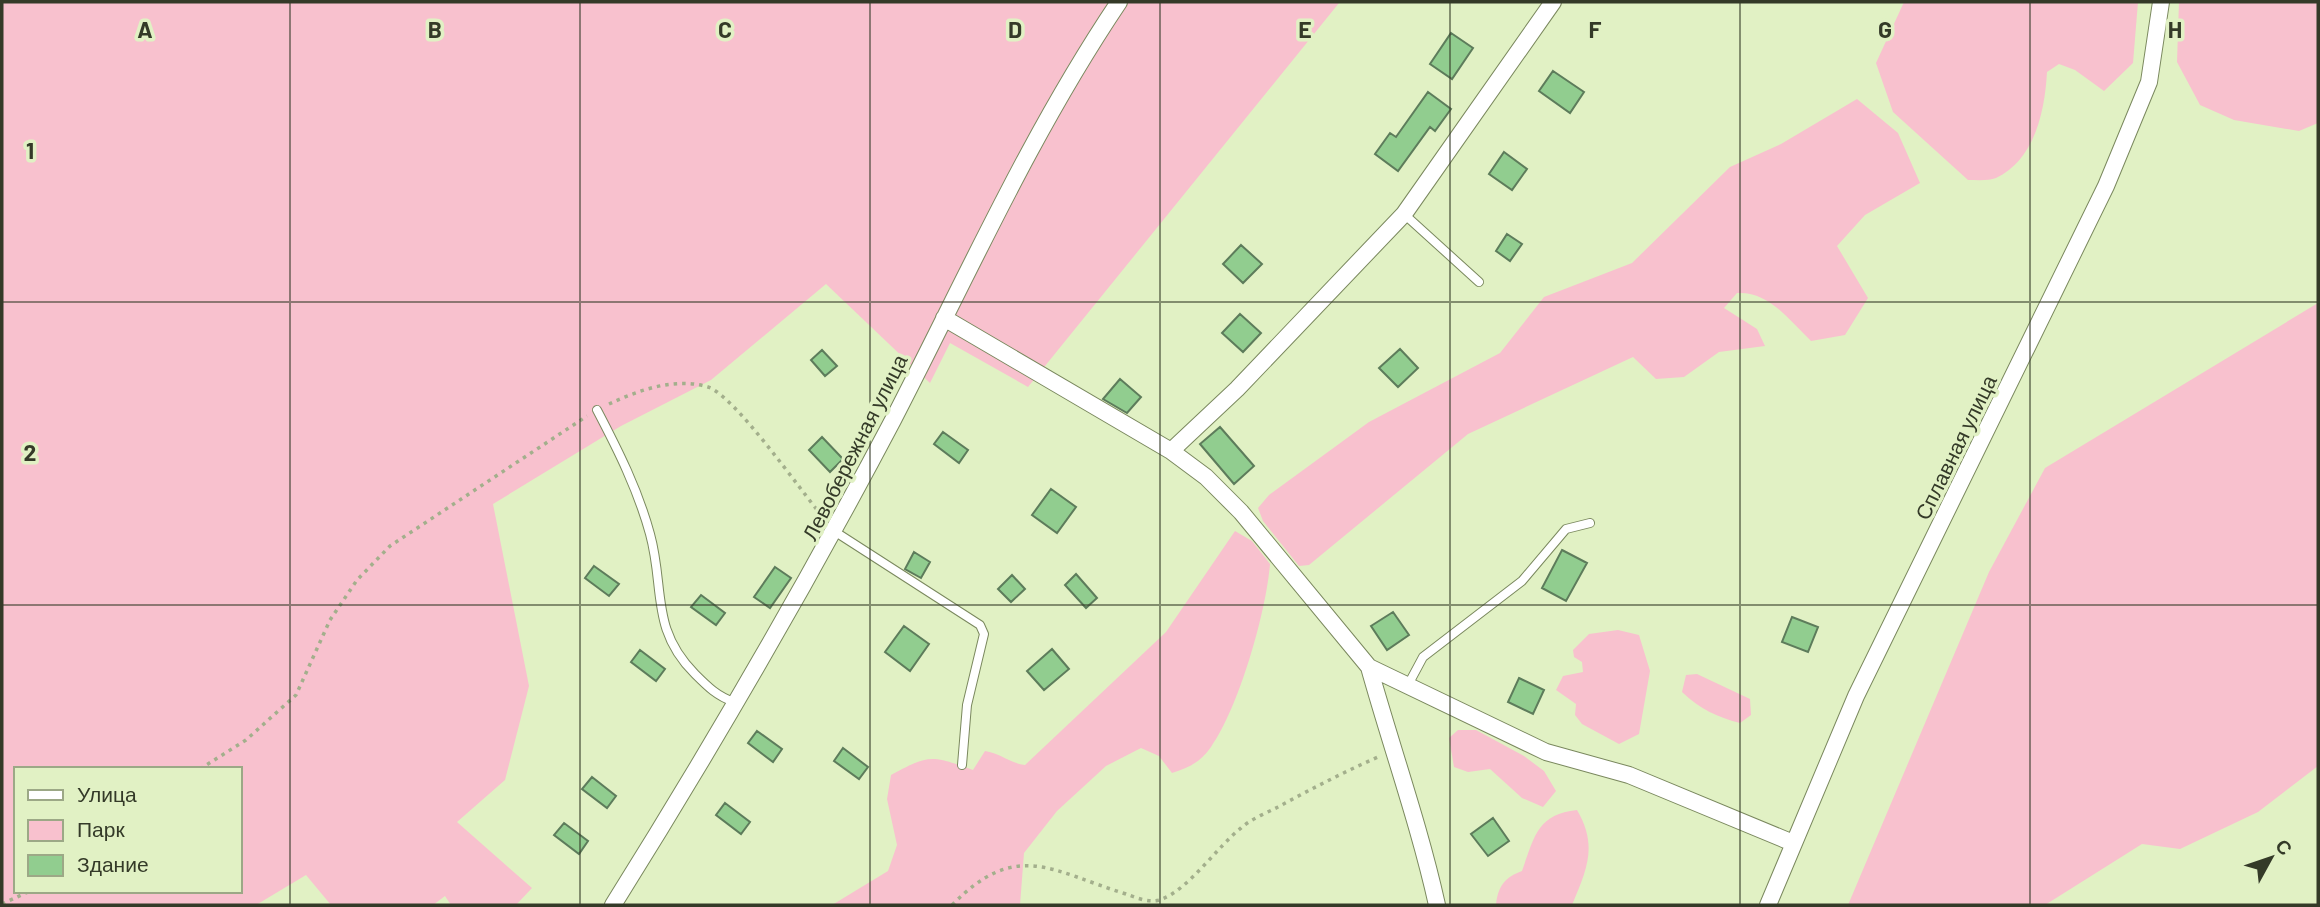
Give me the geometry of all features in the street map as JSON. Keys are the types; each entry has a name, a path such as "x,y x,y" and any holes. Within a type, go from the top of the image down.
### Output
{"street":[{"name":"Левобережная улица","path":"613,905 688,786 834,531 1034,141 1084,54 1119,2"},
{"path":"1171,452 1237,389 1404,214 1553,2"},
{"name":"Сплавная улица","path":"1768,905 1856,696 2106,186 2149,82 2161,2"},
{"path":"944,318 1171,452 1206,477 1241,512 1369,667 1392,750 1416,820 1437,905"},
{"path":"1369,667 1546,752 1629,775 1793,843"}],"lane":[{"path":"1404,214 1479,282"},
{"path":"597,410 628,469 651,536 660,611 668,639 689,668 718,696 734,702"},
{"path":"1408,685 1423,657 1521,581 1566,529 1590,523"},
{"path":"834,531 980,625 984,634 967,705 962,765"}],"path":[{"path":"203,767 246,740 296,695 330,620 357,579 390,546 597,410 637,391 676,384 710,388 735,408 834,531"},
{"path":"952,905 976,881 996,870 1028,866 1065,872 1146,900 1162,900 1180,887 1242,827 1323,782 1392,750"},
{"path":"2,904 26,893"}],"green space":[{"path":"2,2 1339,3 1028,387 950,343 930,383 826,284 711,380 621,426 493,504 529,686 505,780 457,822 532,888 516,905 451,905 445,896 433,905 331,905 306,875 256,905 2,905"},
{"path":"1904,2 2138,2 2133,63 2104,91 2075,70 2059,64 2047,72 2044,102 2029,147 2009,170 1996,178 1968,180 1893,112 1876,63"},
{"path":"2179,2 2318,2 2318,123 2299,131 2234,120 2200,105 2177,62"},
{"path":"1857,99 1898,133 1920,183 1865,215 1837,246 1868,298 1845,335 1811,341 1769,302 1759,297 1737,293 1724,308 1757,329 1765,346 1719,352 1684,377 1656,379 1633,357 1468,434 1309,565 1299,566 1263,521 1258,508 1269,495 1369,422 1500,353 1544,297 1632,263 1730,167 1781,144"},
{"path":"2318,303 2318,766 2258,812 2180,849 2142,844 2045,905 1848,905 1989,572 2045,468"},
{"path":"1235,531 1252,541 1270,564 1263,608 1250,659 1221,730 1203,757 1189,767 1172,773 1159,756 1141,748 1106,766 1057,811 1024,853 1020,905 832,905 888,871 897,845 887,799 891,775 914,763 931,759 973,770 985,751 1025,765 1166,632"},
{"path":"1618,630 1639,635 1650,671 1639,734 1619,744 1582,724 1575,715 1576,704 1556,690 1563,676 1583,672 1582,662 1574,657 1573,650 1589,634"},
{"path":"1697,674 1750,699 1751,715 1740,723 1716,715 1695,703 1682,692 1686,675"},
{"path":"1458,730 1476,730 1524,756 1544,771 1556,791 1543,807 1522,798 1490,769 1468,772 1454,767 1449,738"},
{"path":"1577,810 1589,846 1586,869 1572,905 1496,905 1501,887 1507,879 1522,871 1534,838 1545,822 1564,812"}],"building":[{"path":"1451,33 1473,48 1452,79 1430,64"},
{"path":"1553,71 1584,92 1570,113 1539,91"},
{"path":"1428,92 1451,109 1435,131 1430,127 1398,171 1375,154 1390,133 1396,137"},
{"path":"1504,152 1527,169 1512,190 1489,174"},
{"path":"1507,234 1522,244 1510,261 1496,251"},
{"path":"1241,245 1262,264 1243,283 1223,264"},
{"path":"1240,314 1261,333 1243,352 1222,333"},
{"path":"1400,349 1418,368 1398,387 1379,368"},
{"path":"822,350 837,366 825,376 811,360"},
{"path":"1120,379 1141,397 1127,413 1103,399"},
{"path":"1220,427 1254,466 1234,484 1200,444"},
{"path":"943,432 968,450 959,463 934,444"},
{"path":"822,437 843,459 830,472 809,450"},
{"path":"1051,489 1076,507 1057,533 1032,515"},
{"path":"1562,550 1587,563 1566,601 1542,588"},
{"path":"914,552 930,562 921,578 905,569"},
{"path":"594,566 619,584 609,596 585,578"},
{"path":"775,567 791,578 770,608 754,597"},
{"path":"1076,574 1097,598 1086,608 1065,585"},
{"path":"1012,575 1025,589 1011,602 998,589"},
{"path":"701,595 725,613 716,625 691,607"},
{"path":"1393,612 1409,635 1387,650 1371,626"},
{"path":"1792,617 1818,627 1808,652 1782,642"},
{"path":"904,626 929,644 910,671 885,652"},
{"path":"1052,649 1069,669 1044,690 1027,671"},
{"path":"640,650 665,669 656,681 631,662"},
{"path":"1519,678 1544,690 1533,714 1508,702"},
{"path":"757,731 782,749 773,762 748,743"},
{"path":"843,748 868,767 859,779 834,761"},
{"path":"592,777 616,796 607,808 582,789"},
{"path":"725,803 750,822 741,834 716,815"},
{"path":"1493,818 1509,841 1488,856 1471,834"},
{"path":"564,823 588,841 579,854 554,835"}]}
